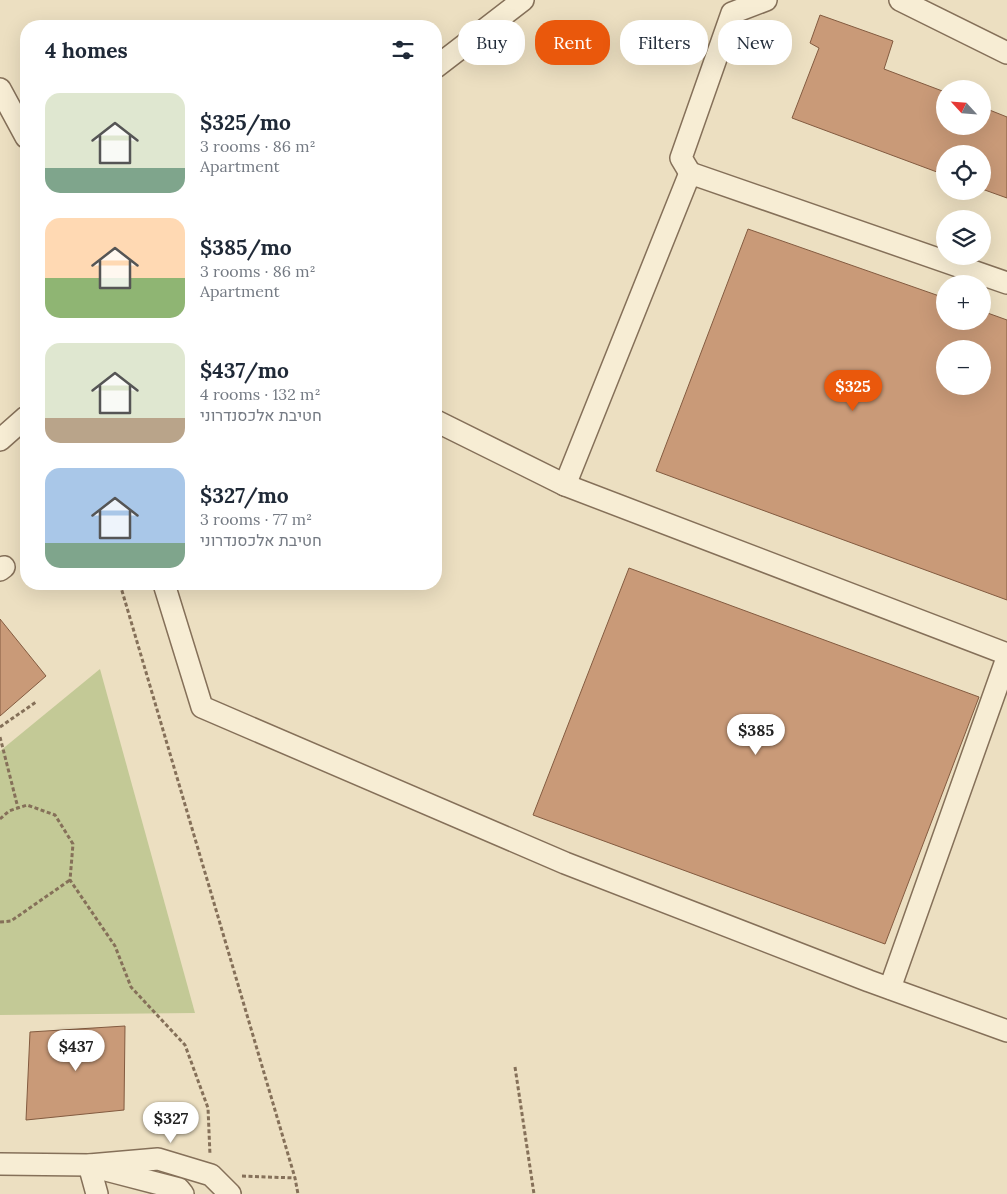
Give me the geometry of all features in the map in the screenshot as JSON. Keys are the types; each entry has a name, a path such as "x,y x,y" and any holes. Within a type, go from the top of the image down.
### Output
{"street":[{"path":"442,62 523,0"},
{"path":"766,0 732,13 681,158 690,173 1007,283"},
{"path":"900,0 1007,53"},
{"path":"0,89 20,126"},
{"path":"565,485 690,173"},
{"path":"0,440 20,422"},
{"path":"442,424 565,485 1007,654"},
{"path":"166,590 202,707 565,863 1007,1031"},
{"path":"890,988 1007,658"},
{"path":"0,1164 90,1165 158,1159 211,1175 230,1194"},
{"path":"90,1165 97,1194"},
{"path":"90,1165 179,1189 183,1194"}],"path":[{"path":"122,590 293,1168 298,1194"},
{"path":"0,727 36,702"},
{"path":"0,737 18,808"},
{"path":"0,819 9,812 26,805 55,815 73,844 70,880 115,946 130,988 185,1045 208,1108 211,1175"},
{"path":"0,922 11,921 70,880"},
{"path":"515,1067 534,1194"}],"green space":[{"path":"100,669 195,1013 0,1015 0,751"}],"building":[{"path":"820,15 893,41 884,69 936,89 936,135 991,135 991,111 1007,117 1007,198 991,192 991,145 936,145 936,172 792,118 819,48 810,43"},
{"path":"748,229 936,295 936,330 991,330 991,314 1007,320 1007,600 656,471"},
{"path":"629,568 979,697 885,944 533,815"},
{"path":"0,619 46,676 0,716"},
{"path":"125,1026 124,1110 26,1120 30,1032"}]}
